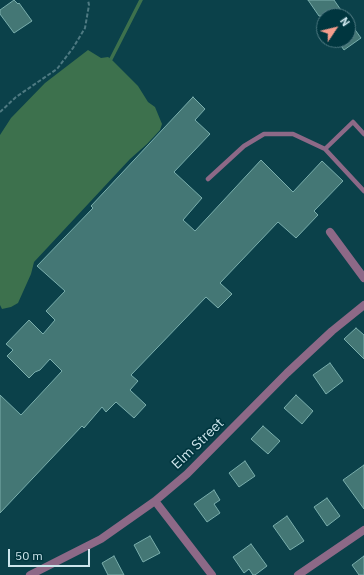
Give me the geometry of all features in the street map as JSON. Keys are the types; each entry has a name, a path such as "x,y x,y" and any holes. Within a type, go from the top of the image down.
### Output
{"street":[{"path":"330,232 364,278"},
{"name":"Elm Street","path":"30,575 101,539 155,500 187,474 332,331 364,305"},
{"path":"155,500 212,575"},
{"path":"298,575 364,530"}],"lane":[{"path":"325,149 353,122 364,134"},
{"path":"208,178 244,146 264,134 293,134 325,149 364,191"}],"path":[{"path":"0,112 16,97 57,69 73,48 85,28 89,5 88,0"}],"shaded area":[{"path":"88,50 101,58 108,57 111,59 138,86 148,102 155,107 162,124 160,130 130,159 34,262 31,274 18,303 11,307 2,309 0,305 0,135 11,118 45,83"}],"building":[{"path":"14,0 18,4 19,3 32,21 14,33 0,14 0,10"},
{"path":"308,0 334,0 340,8 316,8 316,12"},
{"path":"356,31 361,38 356,42"},
{"path":"193,97 205,109 195,120 210,134 174,172 202,198 183,220 195,231 261,160 293,192 322,161 343,181 314,211 318,215 296,238 278,222 220,283 232,294 218,308 206,297 131,375 138,381 130,390 146,405 134,418 116,402 106,412 102,407 84,428 82,426 0,513 0,395 21,415 62,371 50,359 40,370 35,372 29,378 7,356 13,350 6,344 29,320 43,334 55,320 46,311 65,291 37,266 93,208 91,206"},
{"path":"356,328 364,335 364,359 344,339"},
{"path":"330,363 343,381 326,394 313,375"},
{"path":"296,395 313,411 302,424 284,408"},
{"path":"263,426 280,441 268,454 251,439"},
{"path":"245,461 255,476 239,487 229,473"},
{"path":"364,465 364,509 343,480"},
{"path":"214,490 220,500 214,504 220,513 207,522 194,504"},
{"path":"327,498 340,516 327,526 314,507"},
{"path":"287,516 304,541 290,550 273,526"},
{"path":"150,536 160,553 143,562 134,545"},
{"path":"251,544 267,566 255,575 253,575 249,569 244,573 233,557"},
{"path":"114,556 124,575 108,575 102,563"},
{"path":"364,556 364,575 359,575 352,565"}],"waterway":[{"path":"111,59 141,0"}]}
